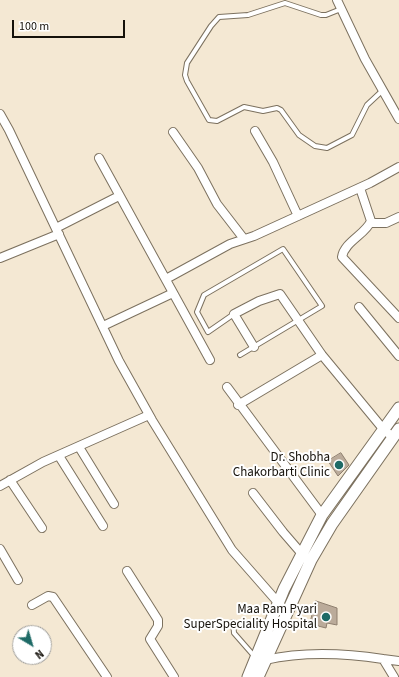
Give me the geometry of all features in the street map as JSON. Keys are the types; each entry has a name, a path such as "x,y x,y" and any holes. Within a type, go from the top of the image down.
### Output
{"main road":[{"path":"258,677 260,659 278,603 322,515 399,408"},
{"path":"248,677 260,659 286,612 311,560 332,524 396,433"}],"street":[{"path":"337,0 365,59 399,120"},
{"path":"0,114 103,326 149,415 232,550 286,612"},
{"path":"255,131 273,162 298,216"},
{"path":"173,132 198,168 217,204 244,239"},
{"path":"99,158 210,360"},
{"path":"166,279 230,244 360,188 399,167"},
{"path":"360,188 371,218 371,223"},
{"path":"0,258 57,231 119,196"},
{"path":"399,217 386,223 371,223 346,249 342,257 399,318"},
{"path":"103,326 173,293"},
{"path":"254,347 234,314 259,301 278,294 281,295 322,355 384,430 396,433"},
{"path":"359,307 399,356"},
{"path":"238,405 322,355"},
{"path":"227,388 238,405 322,515"},
{"path":"0,486 79,446 149,415"},
{"path":"79,446 114,504"},
{"path":"59,456 103,526"},
{"path":"10,480 42,528"},
{"path":"253,492 282,532 302,554"},
{"path":"0,548 18,580"},
{"path":"128,571 158,620 158,626 150,639 174,677"},
{"path":"32,605 48,596 53,597 107,677"},
{"path":"260,659 350,654 399,660"},
{"path":"383,659 394,677"}],"lane":[{"path":"341,9 326,15 321,15 285,3 248,15 219,17 211,26 187,63 185,75 187,81 209,120 217,120 244,107 263,111 277,108 299,135 321,148 332,147 352,135 356,130 366,105 383,90"},
{"path":"234,314 208,332 197,312 204,294 283,249 322,306 240,355"},
{"path":"233,622 234,633 260,659"}],"building":[{"path":"341,453 349,465 338,476 328,461"},
{"path":"316,601 337,608 337,625 327,623 326,628 310,624"}],"place":[{"name":"Dr. Shobha Chakorbarti Clinic","path":"339,465"},
{"name":"Maa Ram Pyari SuperSpeciality Hospital","path":"326,617"}]}
